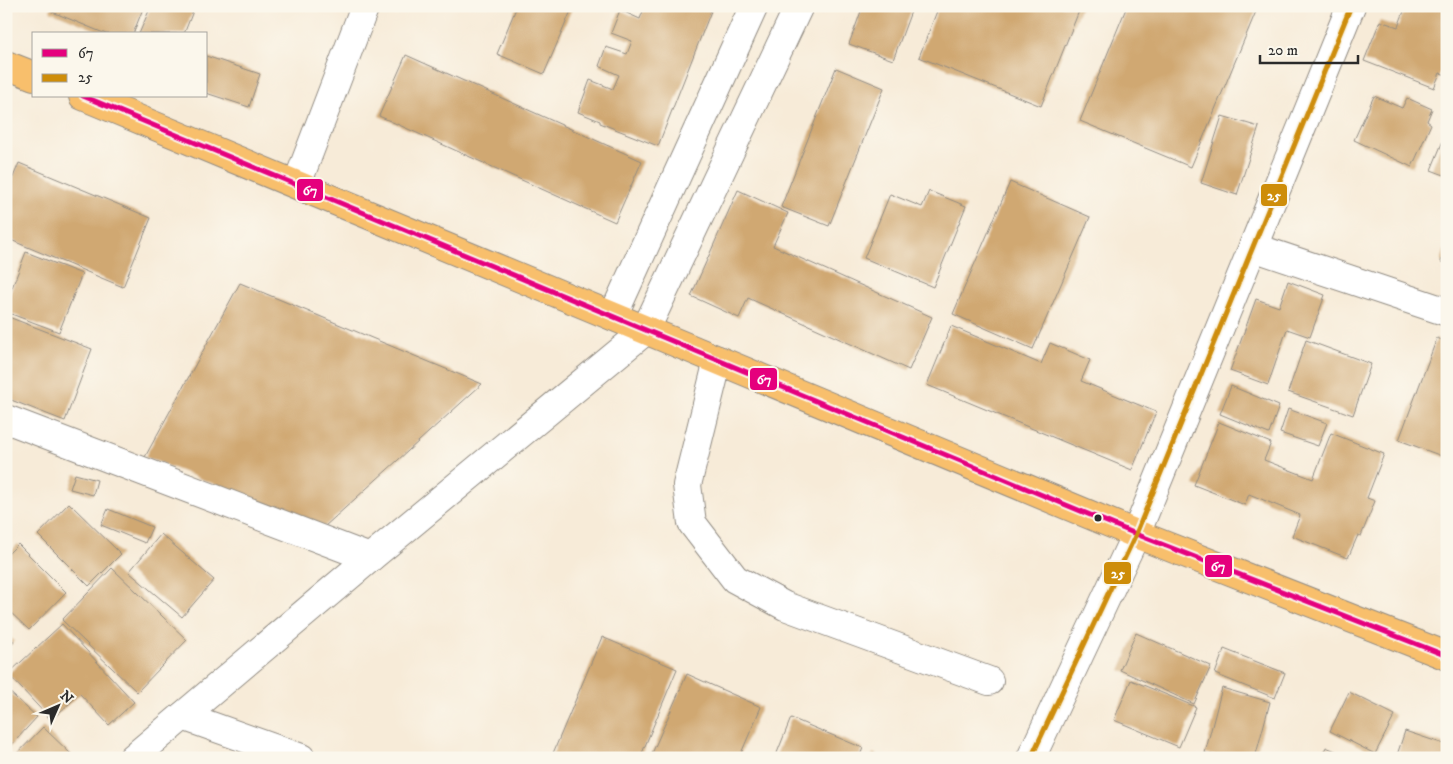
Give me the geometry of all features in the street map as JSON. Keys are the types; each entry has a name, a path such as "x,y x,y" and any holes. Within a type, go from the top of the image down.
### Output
{"highway":[{"path":"6,65 32,75"},
{"path":"87,98 1136,534 1447,656"}],"street":[{"path":"297,184 365,6"},
{"path":"613,316 754,6"},
{"path":"133,758 370,558 645,331 799,6"},
{"path":"1031,758 1136,534 1351,6"},
{"path":"1253,247 1447,312"},
{"path":"718,360 687,485 692,522 735,579 785,606 989,680"},
{"path":"12,427 370,558"},
{"path":"183,716 301,758"}],"building":[{"path":"52,6 144,6 134,32 101,32 50,11"},
{"path":"151,6 195,6 185,32 140,32"},
{"path":"517,6 573,6 544,74 497,54"},
{"path":"645,6 699,6 711,11 658,146 600,123 600,121 578,112 590,80 613,89 619,75 599,66 606,47 627,54 632,41 611,33 620,10 640,19"},
{"path":"863,6 913,6 893,60 849,44"},
{"path":"939,6 1081,6 1041,106 919,57"},
{"path":"1127,6 1251,6 1257,9 1191,167 1080,121"},
{"path":"1406,6 1447,6 1447,75 1440,73 1434,88 1364,61 1380,21 1398,27"},
{"path":"406,55 642,161 615,222 379,116"},
{"path":"208,57 260,74 249,107 208,94"},
{"path":"836,68 884,88 829,226 781,207"},
{"path":"1374,96 1402,108 1407,98 1432,109 1427,121 1431,124 1412,167 1354,140"},
{"path":"1222,116 1259,127 1237,195 1201,183"},
{"path":"1447,131 1447,176 1431,170"},
{"path":"19,163 151,218 123,287 6,238 6,194"},
{"path":"1010,182 1090,217 1033,349 953,314"},
{"path":"738,190 788,213 773,246 932,317 909,370 748,298 739,318 691,296"},
{"path":"929,191 966,206 933,287 864,258 890,194 922,207"},
{"path":"1447,245 1447,264 1441,262"},
{"path":"26,252 82,274 59,332 6,312 6,303"},
{"path":"1288,281 1325,295 1310,337 1287,329 1268,385 1230,371 1256,299 1279,307"},
{"path":"240,283 482,384 324,527 145,457"},
{"path":"6,316 92,349 65,421 6,398"},
{"path":"951,326 1041,364 1050,343 1090,360 1081,381 1156,412 1132,470 927,385"},
{"path":"1437,338 1447,342 1447,458 1399,440"},
{"path":"1306,340 1371,364 1353,415 1288,392"},
{"path":"1231,386 1279,406 1269,434 1220,414"},
{"path":"1288,409 1327,423 1318,446 1280,433"},
{"path":"1219,422 1271,443 1264,460 1313,479 1331,433 1384,454 1367,498 1375,501 1361,536 1358,535 1348,558 1292,536 1300,515 1249,494 1245,505 1194,485"},
{"path":"75,474 97,480 93,495 70,489"},
{"path":"69,503 121,554 89,586 38,535"},
{"path":"108,509 152,527 145,543 101,525"},
{"path":"161,534 214,580 182,617 129,572"},
{"path":"18,544 66,592 29,630 6,608 6,556"},
{"path":"112,568 187,640 137,692 62,620"},
{"path":"62,624 134,702 109,725 80,694 51,720 8,674"},
{"path":"6,633 14,641 6,650"},
{"path":"1136,633 1211,666 1194,704 1120,670"},
{"path":"602,637 677,669 640,758 551,758"},
{"path":"1224,649 1285,673 1275,698 1215,674"},
{"path":"687,674 761,707 739,758 650,758"},
{"path":"1131,680 1196,707 1179,747 1114,720"},
{"path":"1222,688 1270,702 1255,758 1222,758 1205,753"},
{"path":"6,689 37,717 6,751"},
{"path":"1349,692 1395,715 1375,754 1330,731"},
{"path":"791,718 863,748 859,758 775,758"},
{"path":"43,727 72,755 69,758 13,758"},
{"path":"1405,731 1447,745 1447,758 1396,758"},
{"path":"1326,747 1352,758 1321,758"},
{"path":"873,753 883,758 871,758"}],"transit line":[{"name":"25","path":"1031,758 1136,534 1351,6"},
{"name":"67","path":"88,98 1136,534 1447,656"}]}
